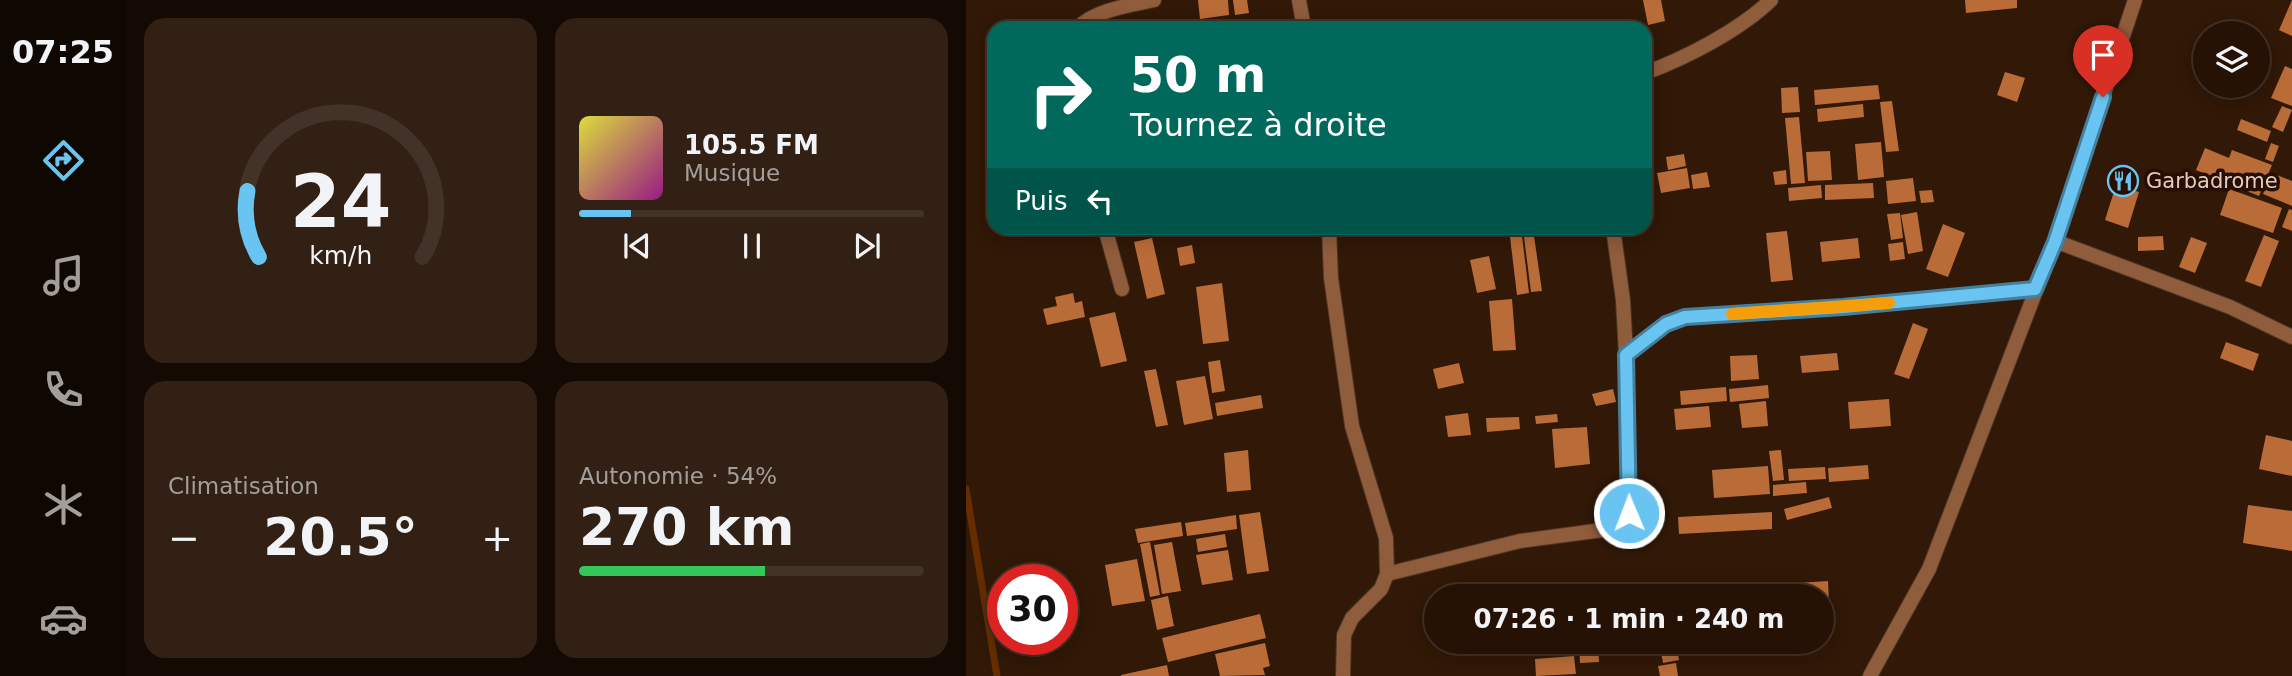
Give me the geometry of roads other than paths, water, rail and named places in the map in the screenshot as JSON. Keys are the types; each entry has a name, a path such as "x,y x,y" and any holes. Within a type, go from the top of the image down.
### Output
{"street":[{"path":"1088,21 1119,7 1154,0"},
{"path":"1299,0 1303,21"},
{"path":"1652,70 1751,19 1772,0"},
{"path":"1870,676 1929,569 2055,242 2135,0"},
{"path":"1107,235 1122,289"},
{"path":"1329,235 1331,278 1352,426 1386,538 1387,574 1381,589 1352,618 1344,635 1343,676"},
{"path":"1387,574 1520,541 1610,529 1622,524 1629,513 1626,355 1623,300 1614,235"},
{"path":"2055,242 2230,307 2292,337"},
{"path":"1626,355 1666,324 1685,317 1867,305 2035,289"}],"waterway":[{"path":"966,489 997,676"}],"place":[{"name":"Garbadrome","path":"2123,181"}]}
